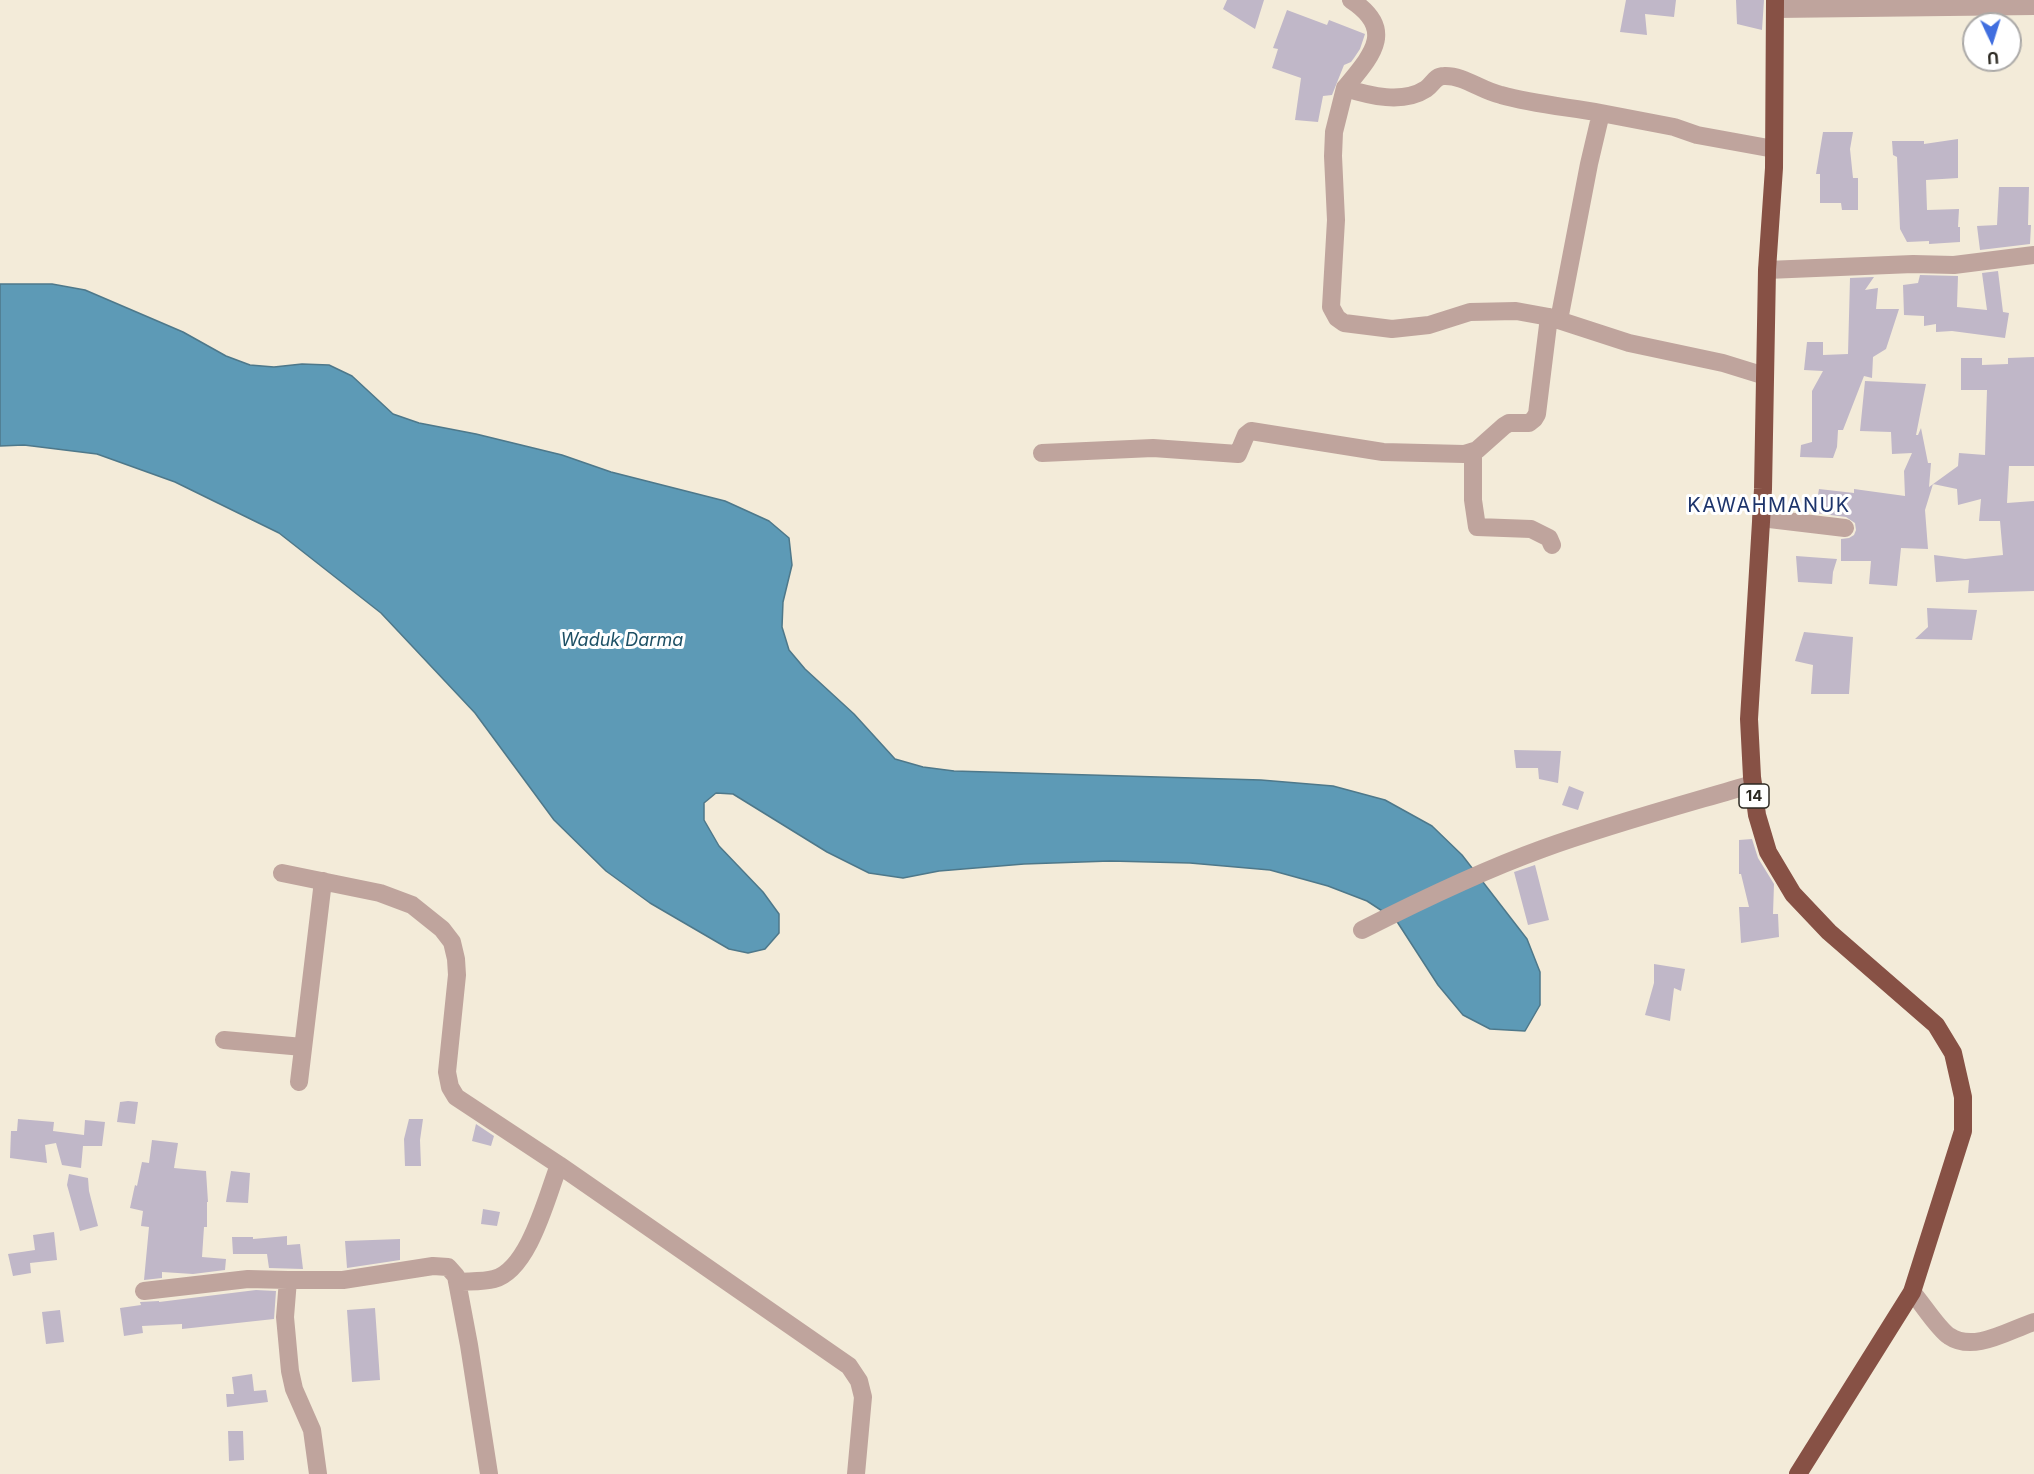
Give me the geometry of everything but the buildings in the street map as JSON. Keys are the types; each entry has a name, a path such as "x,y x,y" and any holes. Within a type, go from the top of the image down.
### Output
{"highway":[{"name":"14","path":"1775,5 1774,149 1767,270 1761,518 1749,719 1757,815 1768,852 1793,894 1829,932 1936,1025 1953,1053 1963,1097 1963,1131 1912,1292 1798,1474"}],"street":[{"path":"1351,0 1375,24 1377,35 1373,53 1345,88 1334,132 1336,220 1330,307 1337,318 1344,323 1392,329 1430,325 1470,312 1516,311 1554,319 1629,343 1723,363 1765,376"},
{"path":"1775,5 2034,6"},
{"path":"1345,88 1362,93 1398,97 1413,96 1432,85 1442,75 1500,95 1674,127 1697,135 1774,149"},
{"path":"1042,453 1153,448 1238,454 1248,432 1251,431 1383,452 1432,454 1473,452 1509,423 1529,423 1537,414 1554,319 1601,113"},
{"path":"1767,270 1913,264 1954,265 2034,255"},
{"path":"1473,452 1473,500 1477,527 1531,529 1550,538 1552,545"},
{"path":"1761,518 1845,528"},
{"path":"1362,930 1496,867 1591,832 1753,784"},
{"path":"282,873 380,892 412,905 442,929 452,942 456,959 457,975 448,1060 450,1087 456,1097 559,1165 849,1366 859,1381 862,1397 856,1474"},
{"path":"299,1082 323,881"},
{"path":"224,1040 303,1047"},
{"path":"457,1282 494,1279 507,1272 532,1240 559,1165"},
{"path":"144,1291 248,1279 343,1280 433,1266 448,1268 456,1276 489,1474"},
{"path":"288,1280 285,1317 288,1358 294,1389 312,1430 318,1474"},
{"path":"1912,1292 1948,1336 1963,1342 1977,1343 2034,1322"}],"water":[{"name":"Waduk Darma","path":"0,284 52,284 85,290 183,332 226,356 250,365 274,367 302,364 329,365 352,376 393,414 419,423 562,455 611,472 725,501 769,521 789,538 792,565 783,602 782,627 789,650 805,669 854,714 895,759 923,767 954,771 1261,780 1333,786 1385,800 1432,826 1462,855 1527,939 1540,972 1540,1005 1525,1031 1490,1029 1463,1015 1438,985 1396,920 1367,901 1328,886 1270,870 1190,863 1110,861 1024,864 939,871 903,878 869,873 827,852 733,794 716,793 704,803 704,820 719,846 763,892 779,914 779,933 765,949 748,953 729,949 650,903 606,871 554,820 475,713 381,613 279,533 175,482 97,454 24,445 0,446"}],"district":[{"name":"KAWAHMANUK","path":"1769,506"}]}
